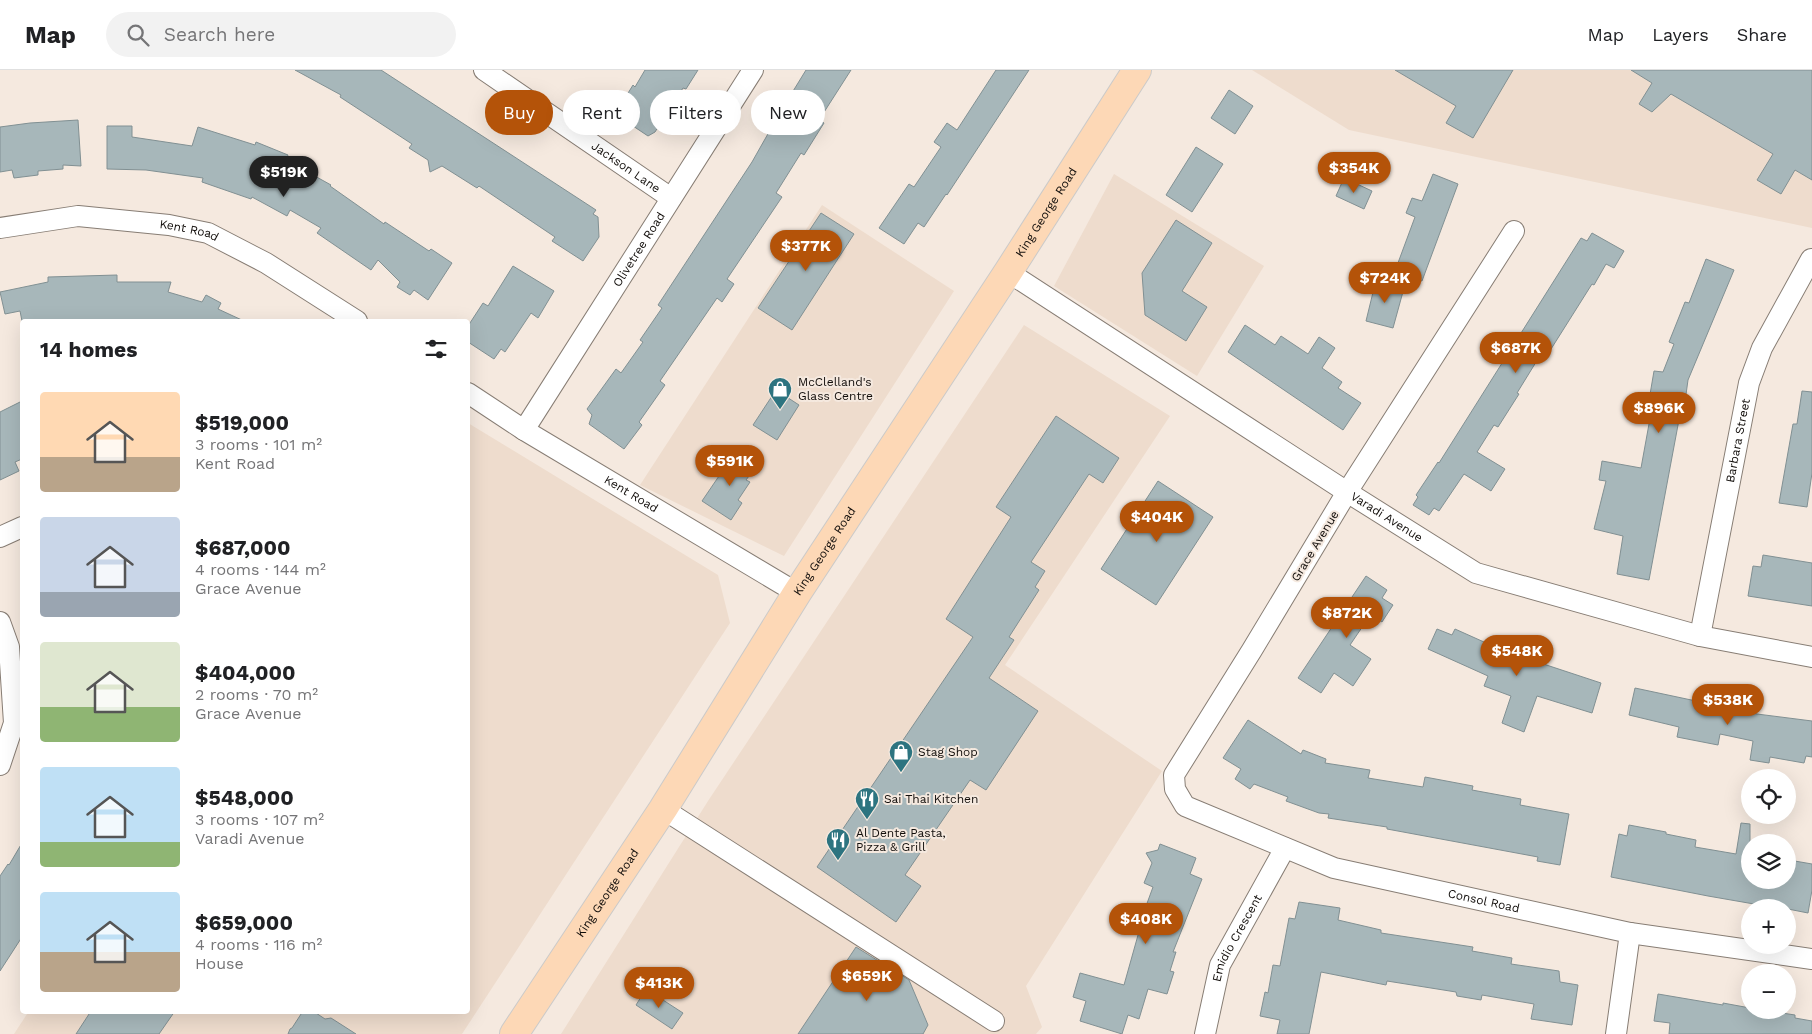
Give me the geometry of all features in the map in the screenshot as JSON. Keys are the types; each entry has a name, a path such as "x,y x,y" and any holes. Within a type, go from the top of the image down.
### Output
{"main road":[{"name":"King George Road","path":"514,1034 663,809 798,593 1008,272 1137,70"}],"street":[{"name":"Jackson Lane","path":"484,70 671,198"},
{"name":"Olivetree Road","path":"524,430 753,70"},
{"name":"Kent Road","path":"0,228 78,216 168,225 208,233 266,263 353,319"},
{"name":"Grace Avenue","path":"1175,789 1174,775 1347,492 1514,231"},
{"name":"Barbara Street","path":"1700,636 1748,383 1762,348 1811,259"},
{"name":"Varadi Avenue","path":"1008,272 1347,492 1476,573 1700,636 1812,657"},
{"name":"Kent Road","path":"470,394 524,430 798,593"},
{"path":"0,537 20,528"},
{"path":"0,622 8,647 14,723 0,764"},
{"name":"Consol Road","path":"1175,789 1185,806 1334,868 1630,933 1812,959"},
{"path":"663,809 994,1021"},
{"name":"Emidio Crescent","path":"1205,1034 1220,965 1285,848"},
{"path":"1616,1034 1630,933"}],"shaded area":[{"path":"1252,70 1812,70 1812,228 1349,130"},
{"path":"1114,174 1264,266 1197,376 1054,286"},
{"path":"822,205 954,291 784,556 640,485"},
{"path":"1024,325 1170,416 1005,665 1162,771 1026,986 1042,1027 1036,1034 561,1034 708,801"},
{"path":"470,424 718,575 730,623 462,1034 14,1034 27,1014 470,1014"}],"building":[{"path":"295,70 381,70 596,210 593,214 598,217 599,237 583,261 552,241 555,237 479,186 477,188 442,166 430,172 428,160 409,148 412,144 340,97 341,95"},
{"path":"645,70 698,70 686,89 650,90 650,135 648,136 640,131 640,90 630,90 633,85 635,87"},
{"path":"806,70 851,70 825,111 825,90 794,90"},
{"path":"996,70 1029,70 947,195 924,227 918,223 904,244 879,228 909,184 914,187 941,147 934,142 947,123 957,130"},
{"path":"1395,70 1513,70 1473,138 1446,123 1456,106"},
{"path":"1631,70 1812,70 1812,180 1795,170 1781,194 1757,180 1773,154 1671,94 1652,112 1639,104 1652,83"},
{"path":"1229,90 1253,106 1235,134 1211,118"},
{"path":"78,120 81,166 63,165 63,169 38,171 38,175 14,178 12,170 0,172 0,127"},
{"path":"107,126 132,126 132,137 192,146 198,127 255,145 256,142 288,155 286,160 331,185 384,224 385,222 429,251 431,249 452,263 428,300 414,290 410,295 397,287 400,282 378,260 371,270 317,233 321,228 290,210 287,216 252,197 251,199 202,182 203,178 146,170 107,169"},
{"path":"767,135 816,135 804,155 801,153 776,193 782,197 727,279 734,284 722,302 717,298 660,381 665,385 639,422 642,425 624,449 589,424 592,415 587,409 616,369 621,373 643,342 640,340 662,308 658,305 752,162"},
{"path":"1196,147 1223,164 1192,212 1166,195"},
{"path":"1433,174 1458,184 1422,281 1395,271 1415,217 1406,213 1412,198 1422,201"},
{"path":"1344,178 1372,191 1364,209 1336,196"},
{"path":"821,213 854,234 792,330 758,308"},
{"path":"1176,220 1212,243 1182,291 1207,307 1186,341 1145,315 1142,273"},
{"path":"1592,233 1624,251 1614,268 1606,264 1546,357 1541,354 1498,427 1494,425 1477,452 1505,469 1491,491 1464,474 1439,511 1434,508 1429,515 1413,505 1418,497 1416,495 1439,463 1581,238 1587,241"},
{"path":"1706,259 1734,270 1688,380 1684,409 1681,409 1649,580 1617,574 1623,536 1594,529 1606,481 1599,480 1602,461 1641,468 1651,413 1647,412 1654,371 1663,372 1674,344 1669,342 1685,302 1689,303"},
{"path":"513,266 554,291 538,318 531,313 505,352 501,349 494,359 470,343 470,323 483,303 488,306"},
{"path":"117,275 117,282 171,282 168,292 202,302 206,295 221,303 218,309 240,319 22,319 20,311 5,314 0,292 48,282 48,277"},
{"path":"1376,280 1404,288 1393,328 1366,321"},
{"path":"1245,325 1275,345 1281,336 1308,354 1319,337 1335,348 1322,368 1342,382 1338,388 1361,403 1343,430 1228,352"},
{"path":"776,390 799,405 777,440 753,425"},
{"path":"1802,391 1812,392 1812,473 1807,507 1779,503 1793,424 1797,424"},
{"path":"20,402 20,460 15,462 19,471 0,480 0,412"},
{"path":"1056,416 1119,458 1103,483 1089,474 1031,562 1045,571 1035,587 1039,590 1009,637 1014,640 989,678 1038,711 986,790 970,780 905,875 921,886 896,922 817,867 973,637 946,619 1011,517 996,507"},
{"path":"734,454 755,468 746,480 750,482 738,500 742,503 731,520 702,501"},
{"path":"1158,481 1213,517 1156,605 1101,569"},
{"path":"1763,555 1812,563 1812,606 1748,596 1753,566 1761,567"},
{"path":"1366,576 1387,590 1382,598 1393,605 1382,622 1371,614 1350,645 1371,659 1353,686 1334,673 1321,693 1298,678"},
{"path":"1437,629 1452,635 1455,629 1504,651 1601,683 1592,713 1537,696 1524,732 1502,723 1511,696 1484,686 1488,676 1428,649"},
{"path":"1635,688 1757,714 1812,721 1812,757 1806,756 1804,763 1770,757 1769,763 1750,760 1753,741 1720,734 1718,745 1677,737 1679,727 1629,715"},
{"path":"1248,720 1301,754 1303,750 1326,759 1325,763 1370,770 1368,778 1423,787 1425,777 1473,786 1472,790 1521,799 1520,805 1569,814 1560,865 1537,861 1538,857 1387,829 1387,827 1328,818 1329,814 1319,813 1286,801 1288,797 1254,784 1250,789 1235,779 1241,769 1223,758"},
{"path":"1741,823 1750,824 1750,834 1741,834 1741,889 1796,889 1796,861 1812,864 1812,890 1808,913 1796,911 1796,899 1741,899 1741,902 1611,877 1619,834 1627,836 1629,825 1696,840 1695,847 1736,854"},
{"path":"1160,844 1196,858 1190,874 1202,879 1173,952 1176,952 1170,971 1174,972 1167,994 1148,989 1139,1019 1128,1015 1122,1034 1080,1021 1086,1001 1073,997 1080,973 1124,985 1140,928 1138,928 1153,887 1144,883 1152,863 1146,853 1158,850"},
{"path":"20,846 20,940 0,971 0,876"},
{"path":"1299,902 1340,908 1338,920 1381,930 1381,933 1473,947 1472,951 1512,958 1511,964 1559,971 1560,982 1578,985 1572,1025 1531,1019 1534,1004 1482,995 1481,1000 1457,996 1456,992 1387,981 1386,985 1321,972 1309,1034 1277,1034 1280,1020 1260,1016 1265,992 1268,993 1273,965 1280,966 1289,918 1295,919"},
{"path":"856,947 909,980 928,1025 923,1034 798,1034"},
{"path":"646,989 683,1013 672,1029 636,1005"},
{"path":"1658,994 1741,1006 1741,1019 1796,1018 1812,1021 1812,1034 1669,1034 1670,1023 1654,1021"},
{"path":"89,1014 173,1014 159,1034 76,1034"},
{"path":"301,1014 318,1014 325,1019 331,1018 356,1034 288,1034"}],"place":[{"name":"McClelland's Glass Centre","path":"780,410"},
{"name":"Stag Shop","path":"901,773"},
{"name":"Sai Thai Kitchen","path":"867,820"},
{"name":"Al Dente Pasta, Pizza & Grill","path":"838,861"}]}
